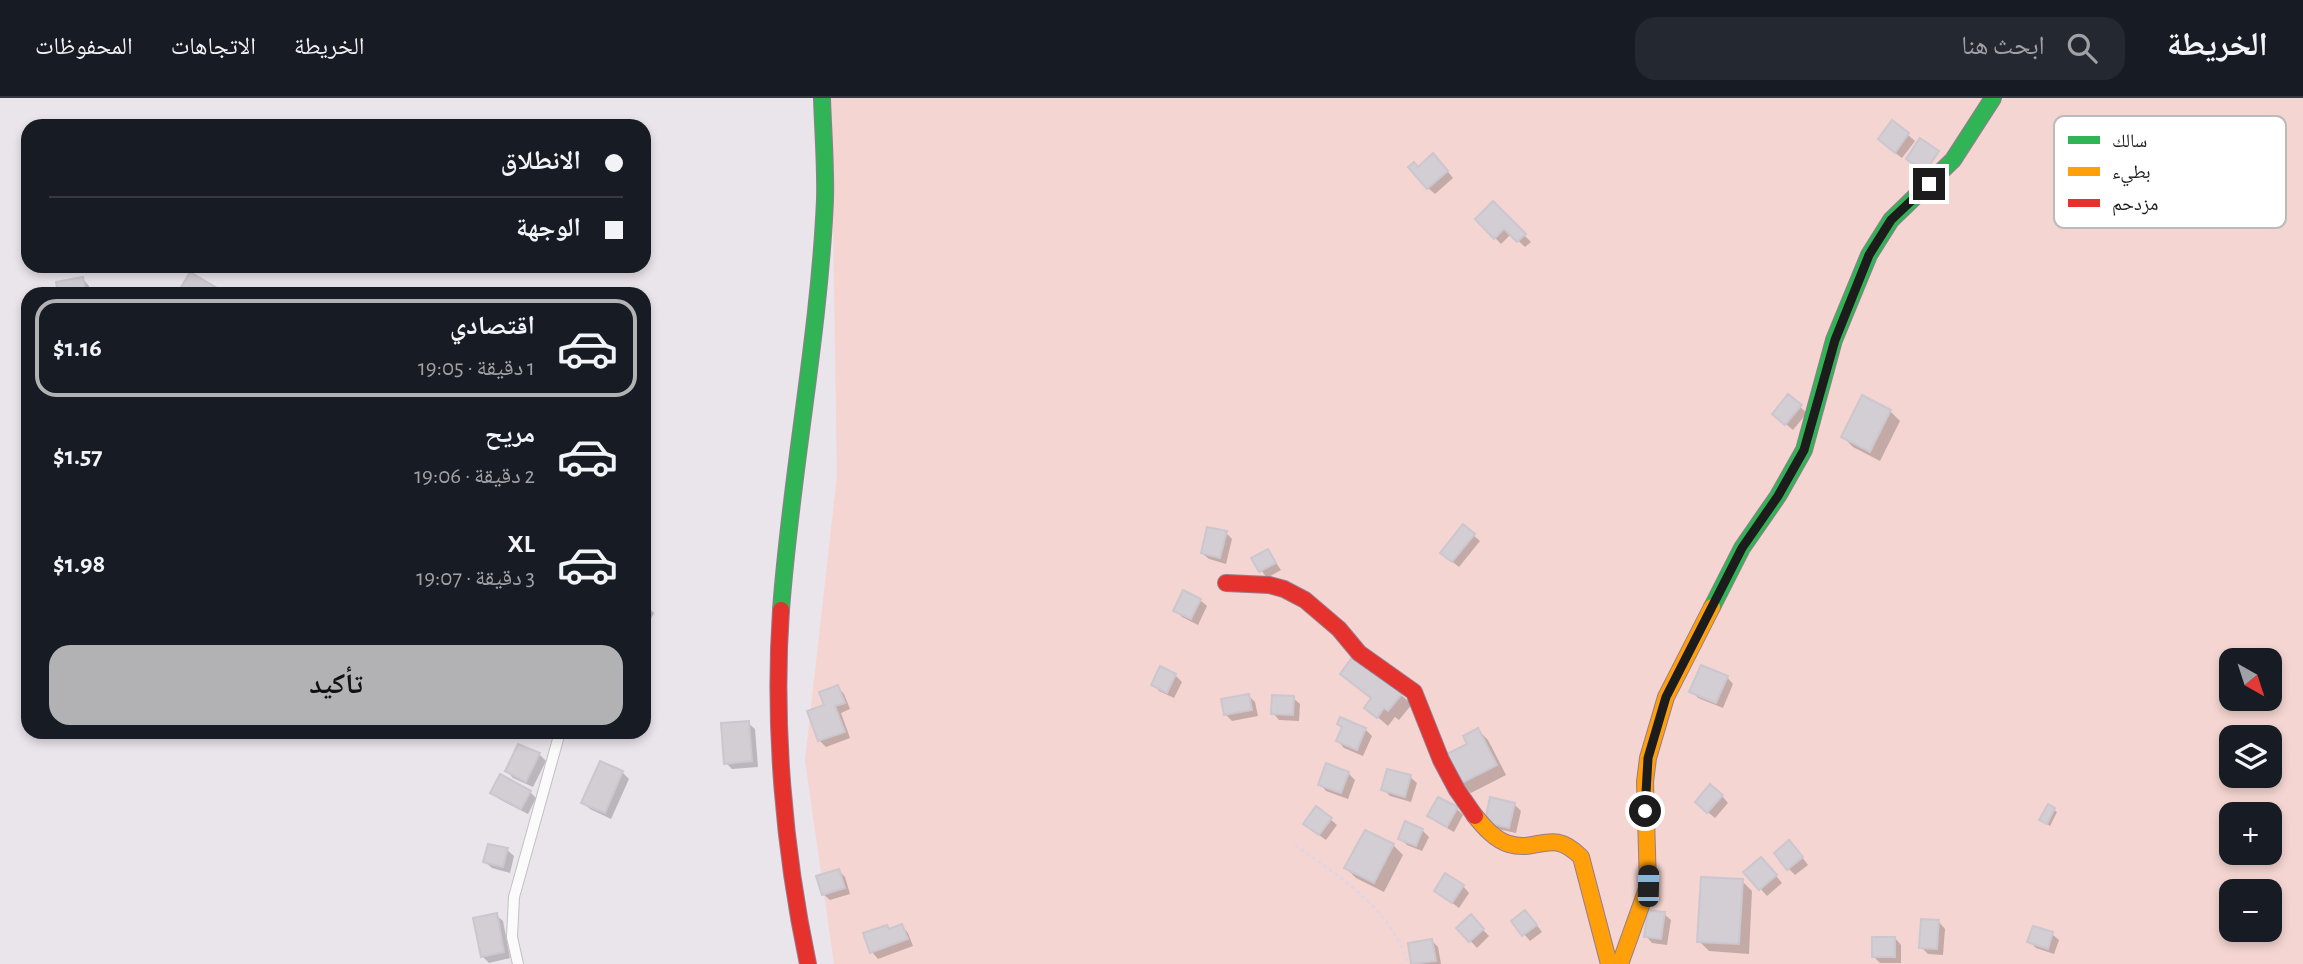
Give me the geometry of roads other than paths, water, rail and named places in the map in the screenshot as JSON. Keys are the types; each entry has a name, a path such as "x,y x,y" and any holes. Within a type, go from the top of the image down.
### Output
{"street":[{"path":"808,964 794,897 777,667 785,555 821,262 825,197 822,98"},
{"path":"1620,964 1644,904 1648,886 1645,782 1648,758 1666,697 1742,548 1778,496 1804,450 1835,340 1874,245 1891,220 1953,160 1993,98"},
{"path":"1226,583 1269,584 1305,600 1339,629 1359,653 1414,692 1428,732 1459,791 1483,827 1500,840 1513,846 1562,841 1574,847 1581,857 1609,964"}],"lane":[{"path":"518,964 512,937 514,897 558,739"}]}
